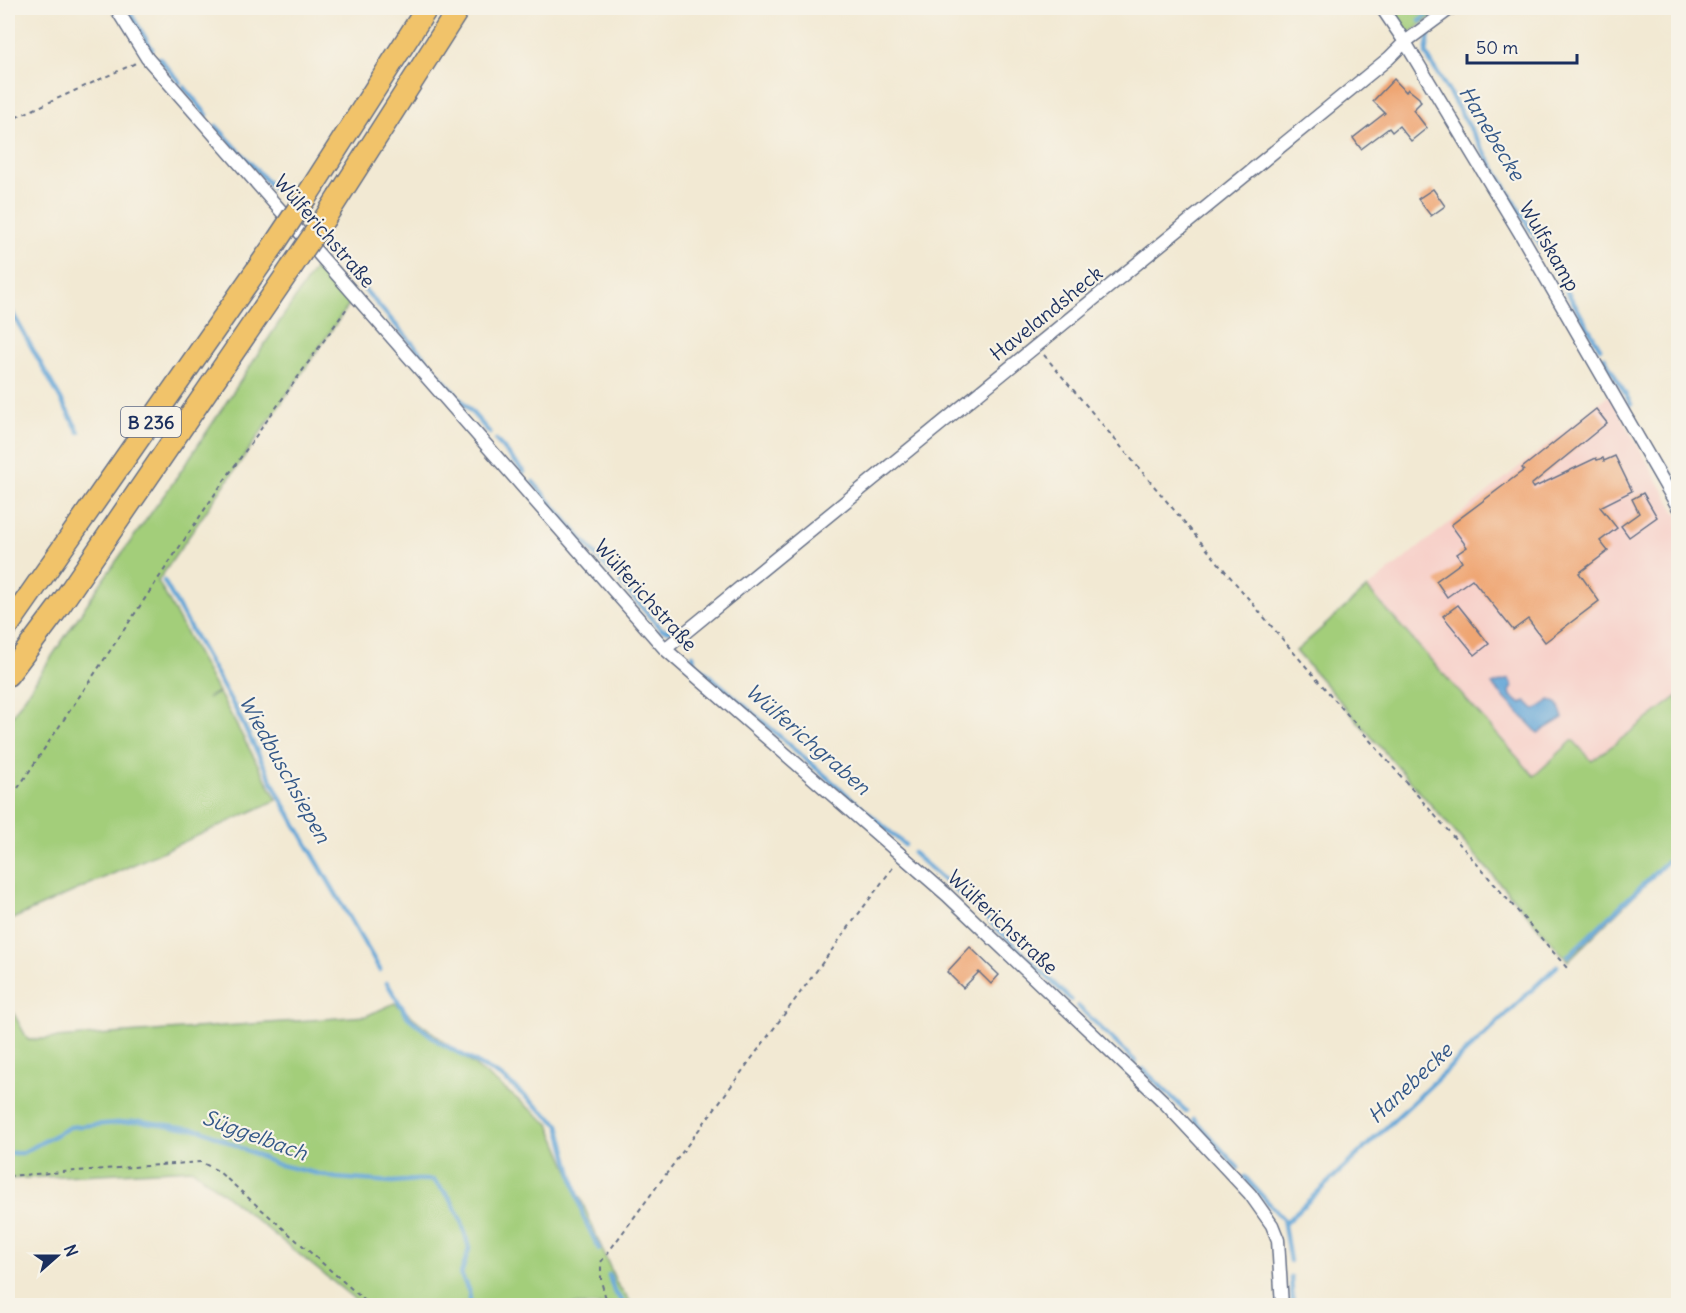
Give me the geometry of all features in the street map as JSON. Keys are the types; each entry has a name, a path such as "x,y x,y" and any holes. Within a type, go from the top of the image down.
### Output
{"highway":[{"name":"B 236","path":"8,626 274,245 427,8"},
{"name":"B 236","path":"8,675 60,606 325,218 459,8"},
{"path":"8,616 28,597"},
{"path":"8,690 60,606"}],"street":[{"name":"Wülferichstraße","path":"116,8 147,58 665,650 947,895 1100,1040 1193,1132 1250,1194 1272,1225 1278,1240 1282,1305"},
{"name":"Wulfskamp","path":"1382,8 1405,42 1526,243 1678,507"},
{"name":"Havelandsheck","path":"665,650 1389,58 1405,42 1451,8"}],"path":[{"path":"8,121 147,58"},
{"path":"8,802 221,485 356,296"},
{"path":"1036,346 1289,647 1567,968"},
{"path":"608,1305 601,1281 601,1262 902,855"},
{"path":"8,1176 201,1162 218,1171 371,1305"}],"shaded area":[{"path":"1609,395 1678,516 1678,696 1592,761 1573,739 1534,776 1368,588","holes":["1492,685 1510,691 1511,696 1521,704 1535,710 1550,700 1563,718 1545,730 1532,728"]}],"green space":[{"path":"1390,8 1445,8 1408,34"},
{"path":"319,262 353,299 158,581 218,692 207,698 219,693 277,800 8,921 8,722 107,574 177,477"},
{"path":"1367,588 1534,776 1573,740 1592,761 1678,696 1678,852 1568,961 1296,651"},
{"path":"8,1003 28,1040 366,1016 395,1003 549,1124 617,1284 633,1305 362,1305 193,1169 8,1179"}],"water":[{"path":"1509,679 1513,687 1510,691 1511,696 1521,704 1526,701 1535,710 1550,700 1558,704 1563,718 1538,733 1492,685"}],"building":[{"path":"1394,79 1406,92 1408,89 1419,98 1421,102 1413,110 1427,128 1411,141 1399,126 1392,132 1389,128 1361,149 1353,138 1385,113 1373,101"},
{"path":"1433,189 1445,206 1431,216 1418,199"},
{"path":"1596,409 1607,423 1531,485 1533,488 1596,458 1597,460 1603,458 1604,461 1615,456 1632,491 1600,507 1617,528 1600,541 1608,551 1579,573 1599,601 1545,642 1528,619 1513,630 1472,579 1447,597 1436,581 1462,562 1457,554 1467,547 1451,525 1524,470 1522,468"},
{"path":"1643,493 1657,517 1629,537 1621,526 1639,513 1632,499"},
{"path":"1458,605 1489,644 1475,655 1443,616"},
{"path":"970,947 999,975 991,984 979,972 963,988 947,972"}],"waterway":[{"path":"127,8 152,49"},
{"name":"Hanebecke","path":"1420,21 1435,8"},
{"name":"Hanebecke","path":"1429,33 1426,54 1541,247"},
{"path":"159,58 180,82"},
{"path":"184,87 207,115"},
{"path":"216,126 274,189"},
{"name":"Hanebecke","path":"1548,259 1600,348"},
{"name":"Wülferichgraben","path":"365,290 426,359"},
{"name":"Wiedbuschsiepen","path":"8,305 79,432"},
{"name":"Hanebecke","path":"1604,357 1631,404"},
{"name":"Wülferichgraben","path":"433,368 490,433"},
{"name":"Wülferichgraben","path":"496,440 524,472"},
{"name":"Hanebecke","path":"1667,467 1678,485"},
{"name":"Wülferichgraben","path":"533,482 612,574"},
{"name":"Wiedbuschsiepen","path":"164,581 235,708 282,801 380,970"},
{"name":"Wülferichgraben","path":"620,582 661,629 670,631 676,628"},
{"name":"Wülferichgraben","path":"693,655 694,662 905,845"},
{"name":"Hanebecke","path":"1568,956 1678,851"},
{"name":"Wülferichgraben","path":"913,853 969,902"},
{"name":"Wülferichgraben","path":"975,907 1071,1000"},
{"name":"Hanebecke","path":"1284,1224 1557,966"},
{"name":"Wiedbuschsiepen","path":"387,983 408,1017 439,1042 502,1077 559,1125 583,1216 599,1249"},
{"name":"Wülferichgraben","path":"1078,1006 1136,1062"},
{"name":"Wülferichgraben","path":"1143,1069 1186,1111"},
{"name":"Wülferichgraben","path":"1194,1119 1238,1168"},
{"name":"Süggelbach","path":"8,1153 22,1153 70,1127 139,1121 202,1130 276,1164 336,1178 392,1182 433,1180 450,1198 462,1222 469,1249 461,1274 469,1292 471,1306"},
{"name":"Wülferichgraben","path":"1245,1177 1283,1219 1290,1261"},
{"name":"Wiedbuschsiepen","path":"609,1275 614,1291 626,1306"},
{"name":"Wülferichgraben","path":"1291,1277 1293,1306"}]}
